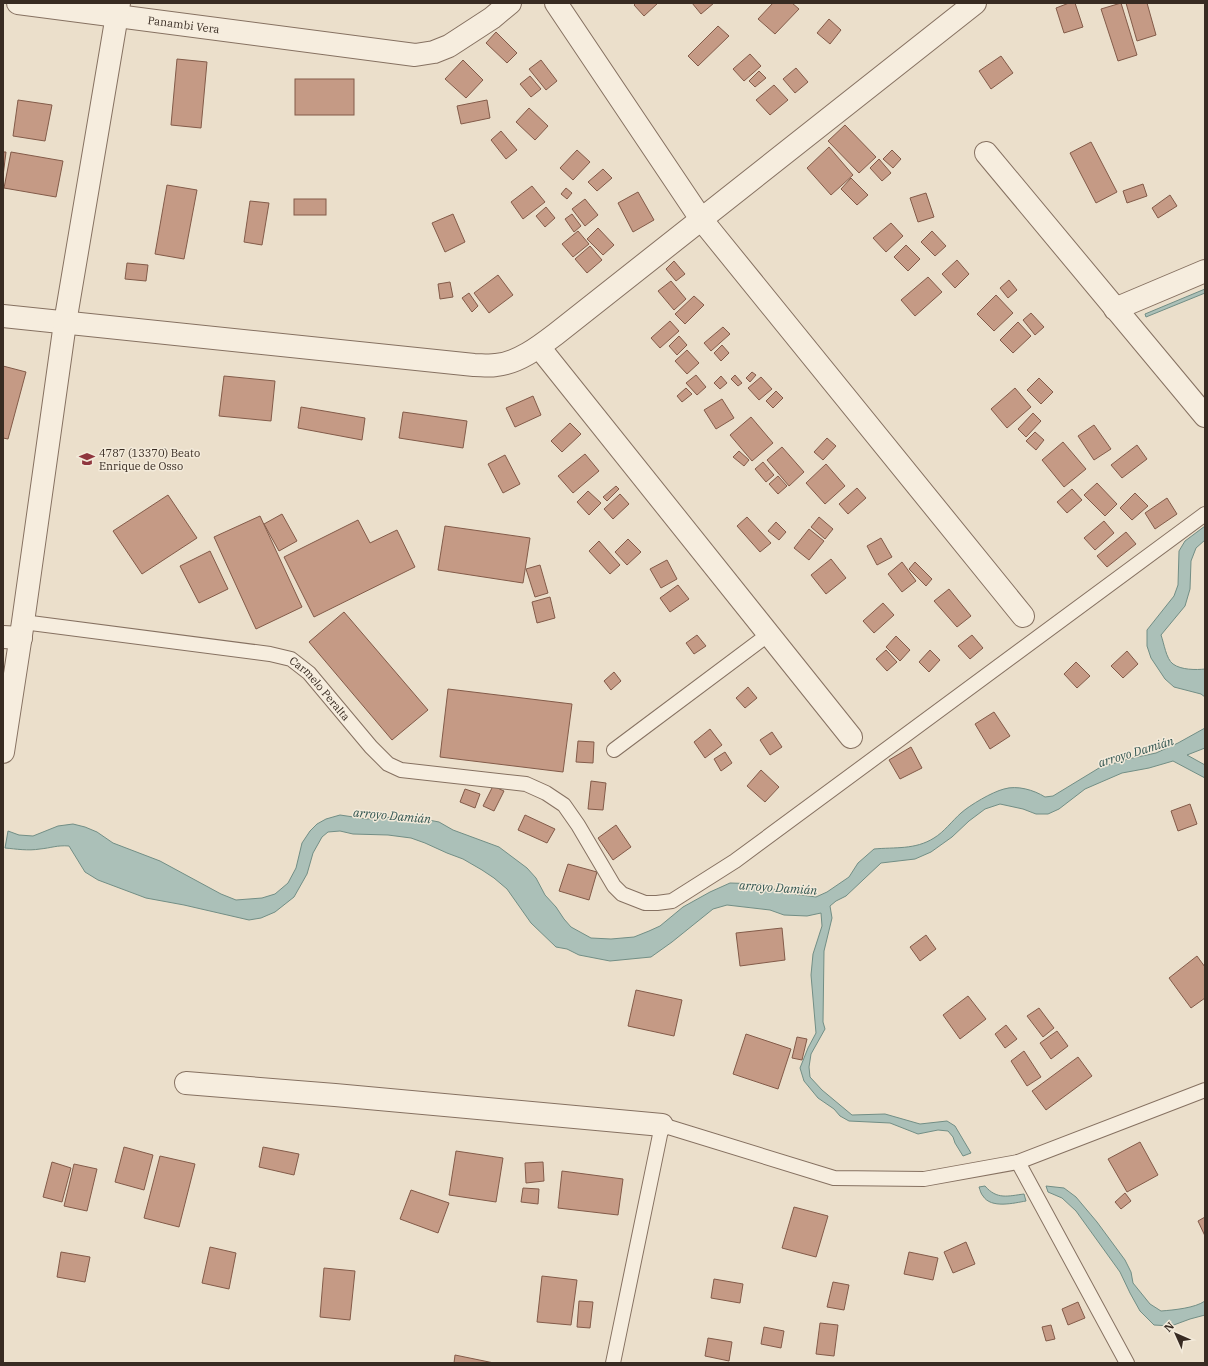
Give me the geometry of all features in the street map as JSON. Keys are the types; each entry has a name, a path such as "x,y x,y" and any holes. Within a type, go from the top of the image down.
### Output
{"street":[{"name":"Panambi Vera","path":"18,3 118,9 348,47 415,55 434,52 449,46 486,22 510,3"},
{"path":"556,3 701,219 1023,616"},
{"path":"3,316 474,366 496,365 515,360 539,347 975,3"},
{"path":"3,752 16,632 118,9"},
{"path":"986,153 1205,416"},
{"path":"1115,309 1205,271"},
{"path":"539,347 851,737"},
{"path":"186,1083 662,1125"}],"lane":[{"name":"Carmelo Peralta","path":"16,632 270,654 291,659 309,673 371,747 388,764 401,770 526,784 546,792 564,806 578,825 614,886 622,894 646,903 657,903 672,900 742,856 1205,514"},
{"path":"614,750 769,634"},
{"path":"613,1363 662,1125 834,1178 924,1179 1018,1162 1205,1090"},
{"path":"1018,1162 1127,1363"}],"shaded area":[{"path":"1205,289 1205,293 1146,317 1145,314"},
{"path":"1205,526 1205,540 1196,548 1191,561 1190,589 1185,606 1161,635 1167,655 1173,664 1184,668 1205,669 1205,697 1201,694 1174,687 1165,679 1151,658 1147,646 1147,630 1174,596 1178,585 1179,551 1185,541"},
{"path":"1205,728 1205,748 1187,755 1205,765 1205,778 1173,761 1149,768 1122,773 1085,789 1059,809 1048,814 1036,814 1023,809 1000,804 985,809 969,821 952,837 931,852 915,859 881,863 846,896 830,906 832,918 824,951 823,1022 825,1029 811,1054 809,1067 810,1077 822,1090 852,1115 885,1114 920,1124 947,1121 955,1126 971,1153 963,1156 953,1137 948,1131 938,1130 918,1134 890,1123 849,1121 840,1116 834,1109 818,1098 804,1081 800,1068 816,1033 811,975 813,954 822,926 821,913 807,916 784,915 770,910 727,905 713,909 651,957 610,961 579,955 567,949 556,947 531,923 507,889 494,878 463,859 411,838 388,835 353,834 340,831 328,832 322,837 313,853 307,874 294,897 275,912 261,918 249,920 146,898 98,880 85,872 69,846 57,846 31,850 5,848 8,831 19,835 33,836 58,826 73,824 97,832 113,843 160,861 221,894 236,900 262,898 275,894 288,883 296,868 302,843 317,824 326,819 340,815 367,819 408,816 439,822 453,830 499,847 527,868 536,878 545,895 571,927 591,938 611,939 634,937 660,926 683,907 730,883 764,884 780,892 816,897 827,892 849,877 858,863 874,849 905,847 927,842 941,833 965,810 993,793 1009,788 1020,788 1031,790 1045,797 1053,796 1099,768 1128,759 1156,753"},
{"path":"985,1186 998,1195 1008,1196 1024,1194 1026,1201 1009,1204 991,1203 982,1195 979,1187"},
{"path":"1046,1186 1064,1188 1076,1197 1097,1222 1125,1260 1131,1272 1133,1283 1150,1304 1161,1311 1190,1307 1205,1301 1205,1315 1171,1326 1154,1325 1140,1311 1120,1272 1076,1211 1062,1198 1048,1192"}],"building":[{"path":"636,3 658,3 644,16 634,5"},
{"path":"692,3 714,3 701,14"},
{"path":"773,3 792,3 799,9 775,34 758,19"},
{"path":"1069,3 1075,3 1083,27 1064,33 1056,8"},
{"path":"1121,3 1137,55 1118,61 1101,9"},
{"path":"1126,3 1147,3 1156,35 1137,41"},
{"path":"829,19 841,30 830,44 817,33"},
{"path":"718,26 729,36 698,66 688,56"},
{"path":"496,32 517,53 507,63 486,43"},
{"path":"750,54 761,66 744,81 733,69"},
{"path":"1001,56 1013,73 991,89 979,71"},
{"path":"177,59 207,62 201,128 171,125"},
{"path":"463,60 483,80 466,98 445,79"},
{"path":"541,60 557,81 546,90 529,69"},
{"path":"796,68 808,82 795,93 783,79"},
{"path":"759,71 766,78 755,87 749,81"},
{"path":"530,76 541,89 531,97 520,84"},
{"path":"295,79 354,79 354,115 295,115"},
{"path":"774,85 788,100 770,115 756,100"},
{"path":"18,100 52,105 45,141 13,136"},
{"path":"487,100 490,118 461,124 457,106"},
{"path":"529,108 548,126 535,140 516,122"},
{"path":"845,125 876,157 859,173 828,141"},
{"path":"501,131 517,150 506,159 491,140"},
{"path":"1091,142 1117,192 1096,203 1070,153"},
{"path":"829,147 853,175 831,195 807,168"},
{"path":"577,150 590,162 573,180 560,168"},
{"path":"892,150 901,159 893,168 883,159"},
{"path":"3,152 6,152 3,176"},
{"path":"11,152 63,161 56,197 4,188"},
{"path":"879,159 891,173 882,181 870,168"},
{"path":"603,169 612,178 597,191 588,182"},
{"path":"851,178 868,195 857,205 841,189"},
{"path":"1143,184 1147,196 1127,203 1123,191"},
{"path":"167,185 197,190 184,259 155,254"},
{"path":"532,186 545,202 523,219 511,202"},
{"path":"566,188 572,193 567,199 561,194"},
{"path":"638,192 654,220 633,232 618,203"},
{"path":"926,193 934,217 918,222 910,198"},
{"path":"1170,195 1177,206 1158,218 1152,208"},
{"path":"294,199 326,199 326,215 294,215"},
{"path":"585,199 598,215 585,226 572,209"},
{"path":"250,201 269,203 262,245 244,242"},
{"path":"546,207 555,218 545,227 536,216"},
{"path":"453,214 465,242 445,252 432,223"},
{"path":"572,214 581,226 574,232 565,219"},
{"path":"891,223 903,236 886,252 873,238"},
{"path":"598,228 614,245 603,255 587,239"},
{"path":"578,231 589,244 573,257 562,244"},
{"path":"932,231 946,246 935,256 921,242"},
{"path":"906,245 920,259 908,271 894,257"},
{"path":"590,246 602,260 587,273 575,259"},
{"path":"957,260 969,274 955,288 942,274"},
{"path":"674,261 685,274 676,281 666,269"},
{"path":"127,263 148,265 146,281 125,279"},
{"path":"498,275 513,295 489,313 474,293"},
{"path":"928,277 942,292 915,316 901,300"},
{"path":"1009,280 1017,290 1008,298 1000,288"},
{"path":"671,281 686,299 674,310 658,291"},
{"path":"450,282 453,297 440,299 438,284"},
{"path":"469,293 478,306 472,312 462,298"},
{"path":"996,295 1013,313 994,331 977,314"},
{"path":"694,296 704,305 685,324 675,314"},
{"path":"1031,313 1044,327 1035,335 1023,320"},
{"path":"670,321 679,331 660,348 651,338"},
{"path":"1018,322 1031,336 1013,353 1000,340"},
{"path":"723,327 730,334 711,351 704,343"},
{"path":"679,336 687,345 677,355 669,346"},
{"path":"722,345 729,353 721,361 714,353"},
{"path":"687,350 699,363 687,374 675,361"},
{"path":"3,366 26,372 8,439 3,438"},
{"path":"752,372 756,375 750,382 746,378"},
{"path":"696,375 706,387 697,395 686,383"},
{"path":"735,375 742,383 738,386 731,379"},
{"path":"224,376 275,381 271,421 219,416"},
{"path":"721,376 727,383 720,389 714,383"},
{"path":"761,377 772,389 759,400 748,388"},
{"path":"1039,378 1053,392 1041,404 1027,390"},
{"path":"686,388 692,394 682,402 677,396"},
{"path":"1015,388 1031,407 1007,428 991,409"},
{"path":"776,391 783,398 773,408 766,401"},
{"path":"533,396 541,415 515,427 506,408"},
{"path":"722,399 734,418 716,429 704,410"},
{"path":"301,407 365,418 362,440 298,428"},
{"path":"403,412 467,421 463,448 399,438"},
{"path":"1033,413 1041,421 1026,437 1018,429"},
{"path":"751,417 773,443 752,461 730,435"},
{"path":"570,423 581,434 562,452 551,441"},
{"path":"1094,425 1111,449 1094,460 1078,436"},
{"path":"1035,432 1044,440 1036,450 1026,441"},
{"path":"827,438 836,446 823,460 814,452"},
{"path":"1063,442 1086,469 1064,487 1042,460"},
{"path":"1137,445 1147,459 1122,478 1111,465"},
{"path":"782,447 804,472 789,486 767,460"},
{"path":"739,451 749,460 744,466 733,457"},
{"path":"585,454 599,471 573,493 558,476"},
{"path":"505,455 520,484 503,493 488,464"},
{"path":"763,462 774,475 766,482 755,469"},
{"path":"826,464 845,486 825,504 806,483"},
{"path":"778,476 787,486 778,494 769,484"},
{"path":"1097,483 1117,504 1105,516 1084,495"},
{"path":"616,486 619,489 607,501 603,497"},
{"path":"857,488 866,498 848,514 839,504"},
{"path":"1072,489 1082,500 1067,513 1057,502"},
{"path":"588,491 601,503 589,515 577,502"},
{"path":"1135,493 1148,506 1132,520 1120,508"},
{"path":"620,494 629,504 613,519 604,509"},
{"path":"168,495 197,538 142,574 113,531"},
{"path":"1167,498 1177,514 1155,529 1145,513"},
{"path":"282,514 297,541 279,551 264,524"},
{"path":"260,516 302,607 256,629 214,537"},
{"path":"747,517 771,543 760,552 737,526"},
{"path":"819,517 833,529 825,539 811,527"},
{"path":"358,520 370,543 397,530 415,567 314,617 284,557"},
{"path":"1104,521 1114,533 1095,550 1084,538"},
{"path":"776,522 786,532 779,540 768,531"},
{"path":"445,526 530,538 523,583 438,570"},
{"path":"809,529 824,541 809,560 794,548"},
{"path":"1126,532 1136,544 1107,567 1097,556"},
{"path":"881,538 892,557 877,565 867,546"},
{"path":"628,539 641,552 627,565 615,552"},
{"path":"599,541 620,565 610,574 589,551"},
{"path":"210,551 228,589 199,603 180,566"},
{"path":"831,559 846,578 826,594 811,575"},
{"path":"667,560 677,579 661,588 650,569"},
{"path":"902,562 916,581 902,592 888,574"},
{"path":"915,562 932,579 926,586 909,569"},
{"path":"540,565 548,593 535,597 526,569"},
{"path":"678,585 689,599 670,612 660,598"},
{"path":"949,589 971,616 957,627 934,601"},
{"path":"550,597 555,618 537,623 532,602"},
{"path":"883,603 894,615 874,633 863,621"},
{"path":"344,612 428,710 392,740 309,642"},
{"path":"697,635 706,646 694,654 686,643"},
{"path":"972,635 983,648 970,659 958,646"},
{"path":"896,636 910,650 900,661 886,647"},
{"path":"886,650 897,662 887,671 876,659"},
{"path":"930,650 940,660 929,672 919,662"},
{"path":"1127,651 1138,664 1123,678 1111,666"},
{"path":"1076,662 1090,676 1077,688 1064,674"},
{"path":"614,672 621,681 611,690 604,681"},
{"path":"748,687 757,698 745,708 736,698"},
{"path":"448,689 572,704 563,772 440,757"},
{"path":"994,712 1010,736 990,749 975,724"},
{"path":"710,729 722,745 705,758 694,742"},
{"path":"772,732 782,747 770,755 760,740"},
{"path":"578,741 594,742 593,763 576,762"},
{"path":"911,747 922,768 900,779 889,760"},
{"path":"725,752 732,763 721,771 714,759"},
{"path":"761,770 779,787 765,802 747,786"},
{"path":"591,781 606,783 603,810 588,809"},
{"path":"493,786 504,791 494,811 483,806"},
{"path":"465,789 480,794 475,808 460,802"},
{"path":"1190,804 1197,824 1178,831 1171,811"},
{"path":"525,815 555,829 547,843 518,830"},
{"path":"616,825 631,847 613,860 598,838"},
{"path":"568,864 597,872 589,900 559,891"},
{"path":"782,928 785,960 740,966 736,933"},
{"path":"926,935 936,949 920,961 910,947"},
{"path":"1197,956 1205,967 1205,998 1191,1008 1169,978"},
{"path":"636,990 682,1000 674,1036 628,1026"},
{"path":"968,996 986,1019 960,1039 943,1015"},
{"path":"1039,1008 1054,1028 1043,1037 1027,1016"},
{"path":"1006,1025 1017,1039 1005,1048 995,1034"},
{"path":"1057,1031 1068,1046 1051,1059 1040,1043"},
{"path":"746,1034 791,1049 778,1089 733,1074"},
{"path":"797,1037 807,1039 802,1060 792,1058"},
{"path":"1024,1051 1041,1077 1027,1086 1011,1061"},
{"path":"1078,1057 1092,1076 1046,1110 1032,1091"},
{"path":"1140,1142 1158,1175 1127,1192 1108,1159"},
{"path":"124,1147 153,1155 144,1190 115,1182"},
{"path":"263,1147 299,1154 294,1175 259,1167"},
{"path":"456,1151 503,1158 496,1202 449,1195"},
{"path":"160,1156 195,1164 179,1227 144,1218"},
{"path":"52,1162 71,1168 62,1202 43,1197"},
{"path":"543,1162 544,1181 526,1183 525,1163"},
{"path":"74,1164 97,1169 87,1211 64,1206"},
{"path":"562,1171 623,1179 618,1215 558,1208"},
{"path":"523,1188 539,1189 538,1204 521,1202"},
{"path":"411,1190 449,1203 438,1233 400,1219"},
{"path":"1125,1193 1131,1201 1121,1209 1115,1202"},
{"path":"794,1207 828,1216 816,1257 782,1248"},
{"path":"1205,1217 1205,1236 1198,1221"},
{"path":"966,1242 975,1264 953,1273 944,1252"},
{"path":"210,1247 236,1253 229,1289 202,1283"},
{"path":"61,1252 90,1257 85,1282 57,1277"},
{"path":"909,1252 938,1258 933,1280 904,1274"},
{"path":"324,1268 355,1271 350,1320 320,1317"},
{"path":"542,1276 577,1280 571,1325 537,1322"},
{"path":"714,1279 743,1284 740,1303 711,1298"},
{"path":"833,1282 849,1285 844,1310 827,1307"},
{"path":"579,1301 593,1302 590,1328 577,1327"},
{"path":"1078,1302 1085,1318 1068,1325 1062,1309"},
{"path":"820,1323 838,1325 834,1356 816,1354"},
{"path":"1051,1325 1055,1339 1046,1341 1042,1327"},
{"path":"764,1327 784,1331 781,1348 761,1344"},
{"path":"708,1338 732,1342 729,1361 705,1356"},
{"path":"455,1355 494,1363 454,1363"}],"place":[{"name":"4787 (13370) Beato Enrique de Osso","path":"87,459"}],"water label":[{"name":"arroyo Damián","path":"1136,752"},
{"name":"arroyo Damián","path":"392,816"},
{"name":"arroyo Damián","path":"778,888"}]}
